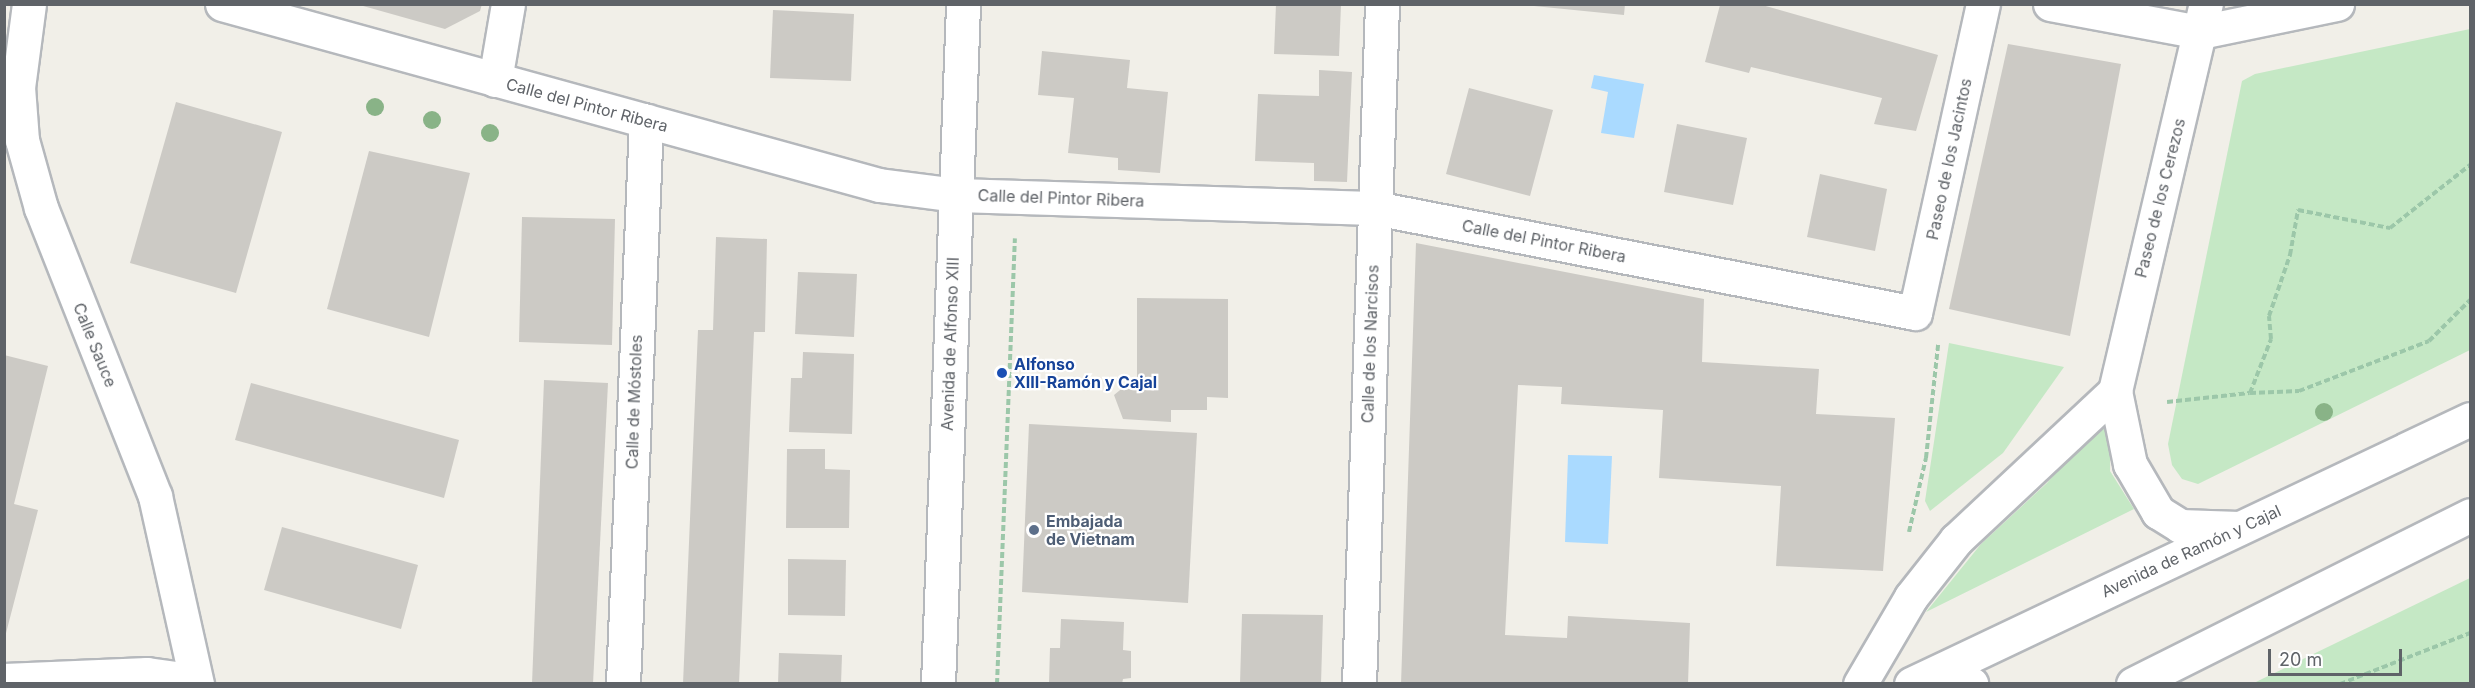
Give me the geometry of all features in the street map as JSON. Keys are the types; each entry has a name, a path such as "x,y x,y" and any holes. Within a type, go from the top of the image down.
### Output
{"street":[{"name":"Calle Sauce","path":"29,4 18,87 22,140 41,208 155,496 196,682"},
{"name":"Calle del Pintor Ribera","path":"222,4 879,186 957,195 1375,208 1915,313"},
{"path":"495,80 508,4"},
{"name":"Avenida de Alfonso XIII","path":"938,684 963,4"},
{"name":"Calle de los Narcisos","path":"1359,684 1382,4"},
{"name":"Paseo de los Jacintos","path":"1915,313 1983,4"},
{"path":"2050,4 2203,18 2337,4"},
{"name":"Paseo de los Cerezos","path":"2203,18 2115,391 2130,464 2158,512 2180,526 2239,528"},
{"name":"Calle de Móstoles","path":"623,684 646,120"},
{"path":"1860,684 1911,597 1956,540 2115,391"},
{"name":"Avenida de Ramón y Cajal","path":"1911,684 1937,677 2239,528 2470,419"},
{"path":"2133,684 2470,515"},
{"path":"4,680 147,674 196,682"},
{"path":"1937,677 1971,684"}],"path":[{"path":"2250,393 2271,339 2269,316 2290,255 2298,210 2390,228 2470,165"},
{"path":"997,684 1015,238 1022,234"},
{"path":"2167,402 2250,393 2299,391 2429,341 2470,300"},
{"path":"1905,543 1917,513 1926,458 1939,338"},
{"path":"2340,684 2470,633"}],"green space":[{"path":"2470,29 2470,350 2198,484 2182,479 2172,465 2168,444 2242,81 2255,74"},
{"path":"1949,343 2064,367 2003,453 1930,511 1925,501"},
{"path":"2111,408 2110,471 2134,509 1926,612 1981,544 2047,483"},
{"path":"2470,578 2470,683 2254,683 2262,679"}],"water":[{"path":"1594,75 1644,84 1634,138 1601,133 1608,92 1591,88"},
{"path":"1568,455 1612,456 1608,544 1565,542"}],"building":[{"path":"356,4 482,4 480,11 445,29"},
{"path":"1276,4 1341,4 1339,56 1274,54"},
{"path":"1513,4 1625,4 1624,15"},
{"path":"1720,5 1762,5 1938,55 1916,131 1874,124 1882,98 1751,67 1749,73 1705,62"},
{"path":"773,10 854,14 851,81 770,78"},
{"path":"2008,44 2121,64 2070,336 1949,309"},
{"path":"1042,51 1130,60 1127,88 1168,92 1160,173 1118,170 1118,158 1068,153 1074,98 1038,95"},
{"path":"1319,70 1352,72 1347,182 1314,181 1314,163 1255,161 1258,94 1319,96"},
{"path":"1469,88 1553,110 1530,196 1446,174"},
{"path":"176,102 282,132 236,293 130,263"},
{"path":"1677,124 1747,138 1733,205 1664,192"},
{"path":"369,151 470,173 429,337 327,309"},
{"path":"1820,174 1887,189 1875,251 1807,237"},
{"path":"522,217 615,219 612,345 519,342"},
{"path":"716,237 767,239 765,332 754,332 739,684 683,684 698,330 713,330"},
{"path":"1416,243 1704,299 1702,362 1819,369 1816,414 1895,418 1883,571 1776,566 1781,486 1659,478 1663,410 1561,404 1562,387 1518,385 1505,635 1567,638 1568,616 1690,623 1688,684 1401,684"},
{"path":"798,272 857,274 854,337 795,334"},
{"path":"1137,298 1228,299 1228,398 1207,397 1207,410 1171,410 1171,422 1123,419 1114,395 1125,386 1137,384"},
{"path":"803,352 854,354 852,434 789,432 791,378 802,378"},
{"path":"4,355 48,366 14,504 38,510 5,637"},
{"path":"544,380 608,383 593,684 532,684"},
{"path":"251,383 459,440 444,498 235,440"},
{"path":"1029,424 1197,433 1188,603 1022,592"},
{"path":"787,449 825,449 825,469 850,470 849,528 786,528"},
{"path":"282,527 418,565 401,629 264,590"},
{"path":"788,559 846,560 845,616 788,615"},
{"path":"1242,614 1323,615 1321,684 1240,684"},
{"path":"1061,619 1124,622 1123,650 1131,651 1131,678 1123,679 1122,684 1049,684 1050,648 1060,648"},
{"path":"779,653 842,655 841,684 778,684"}],"place":[{"name":"Alfonso XIII-Ramón y Cajal","path":"1002,373"},
{"name":"Embajada de Vietnam","path":"1034,530"}]}
